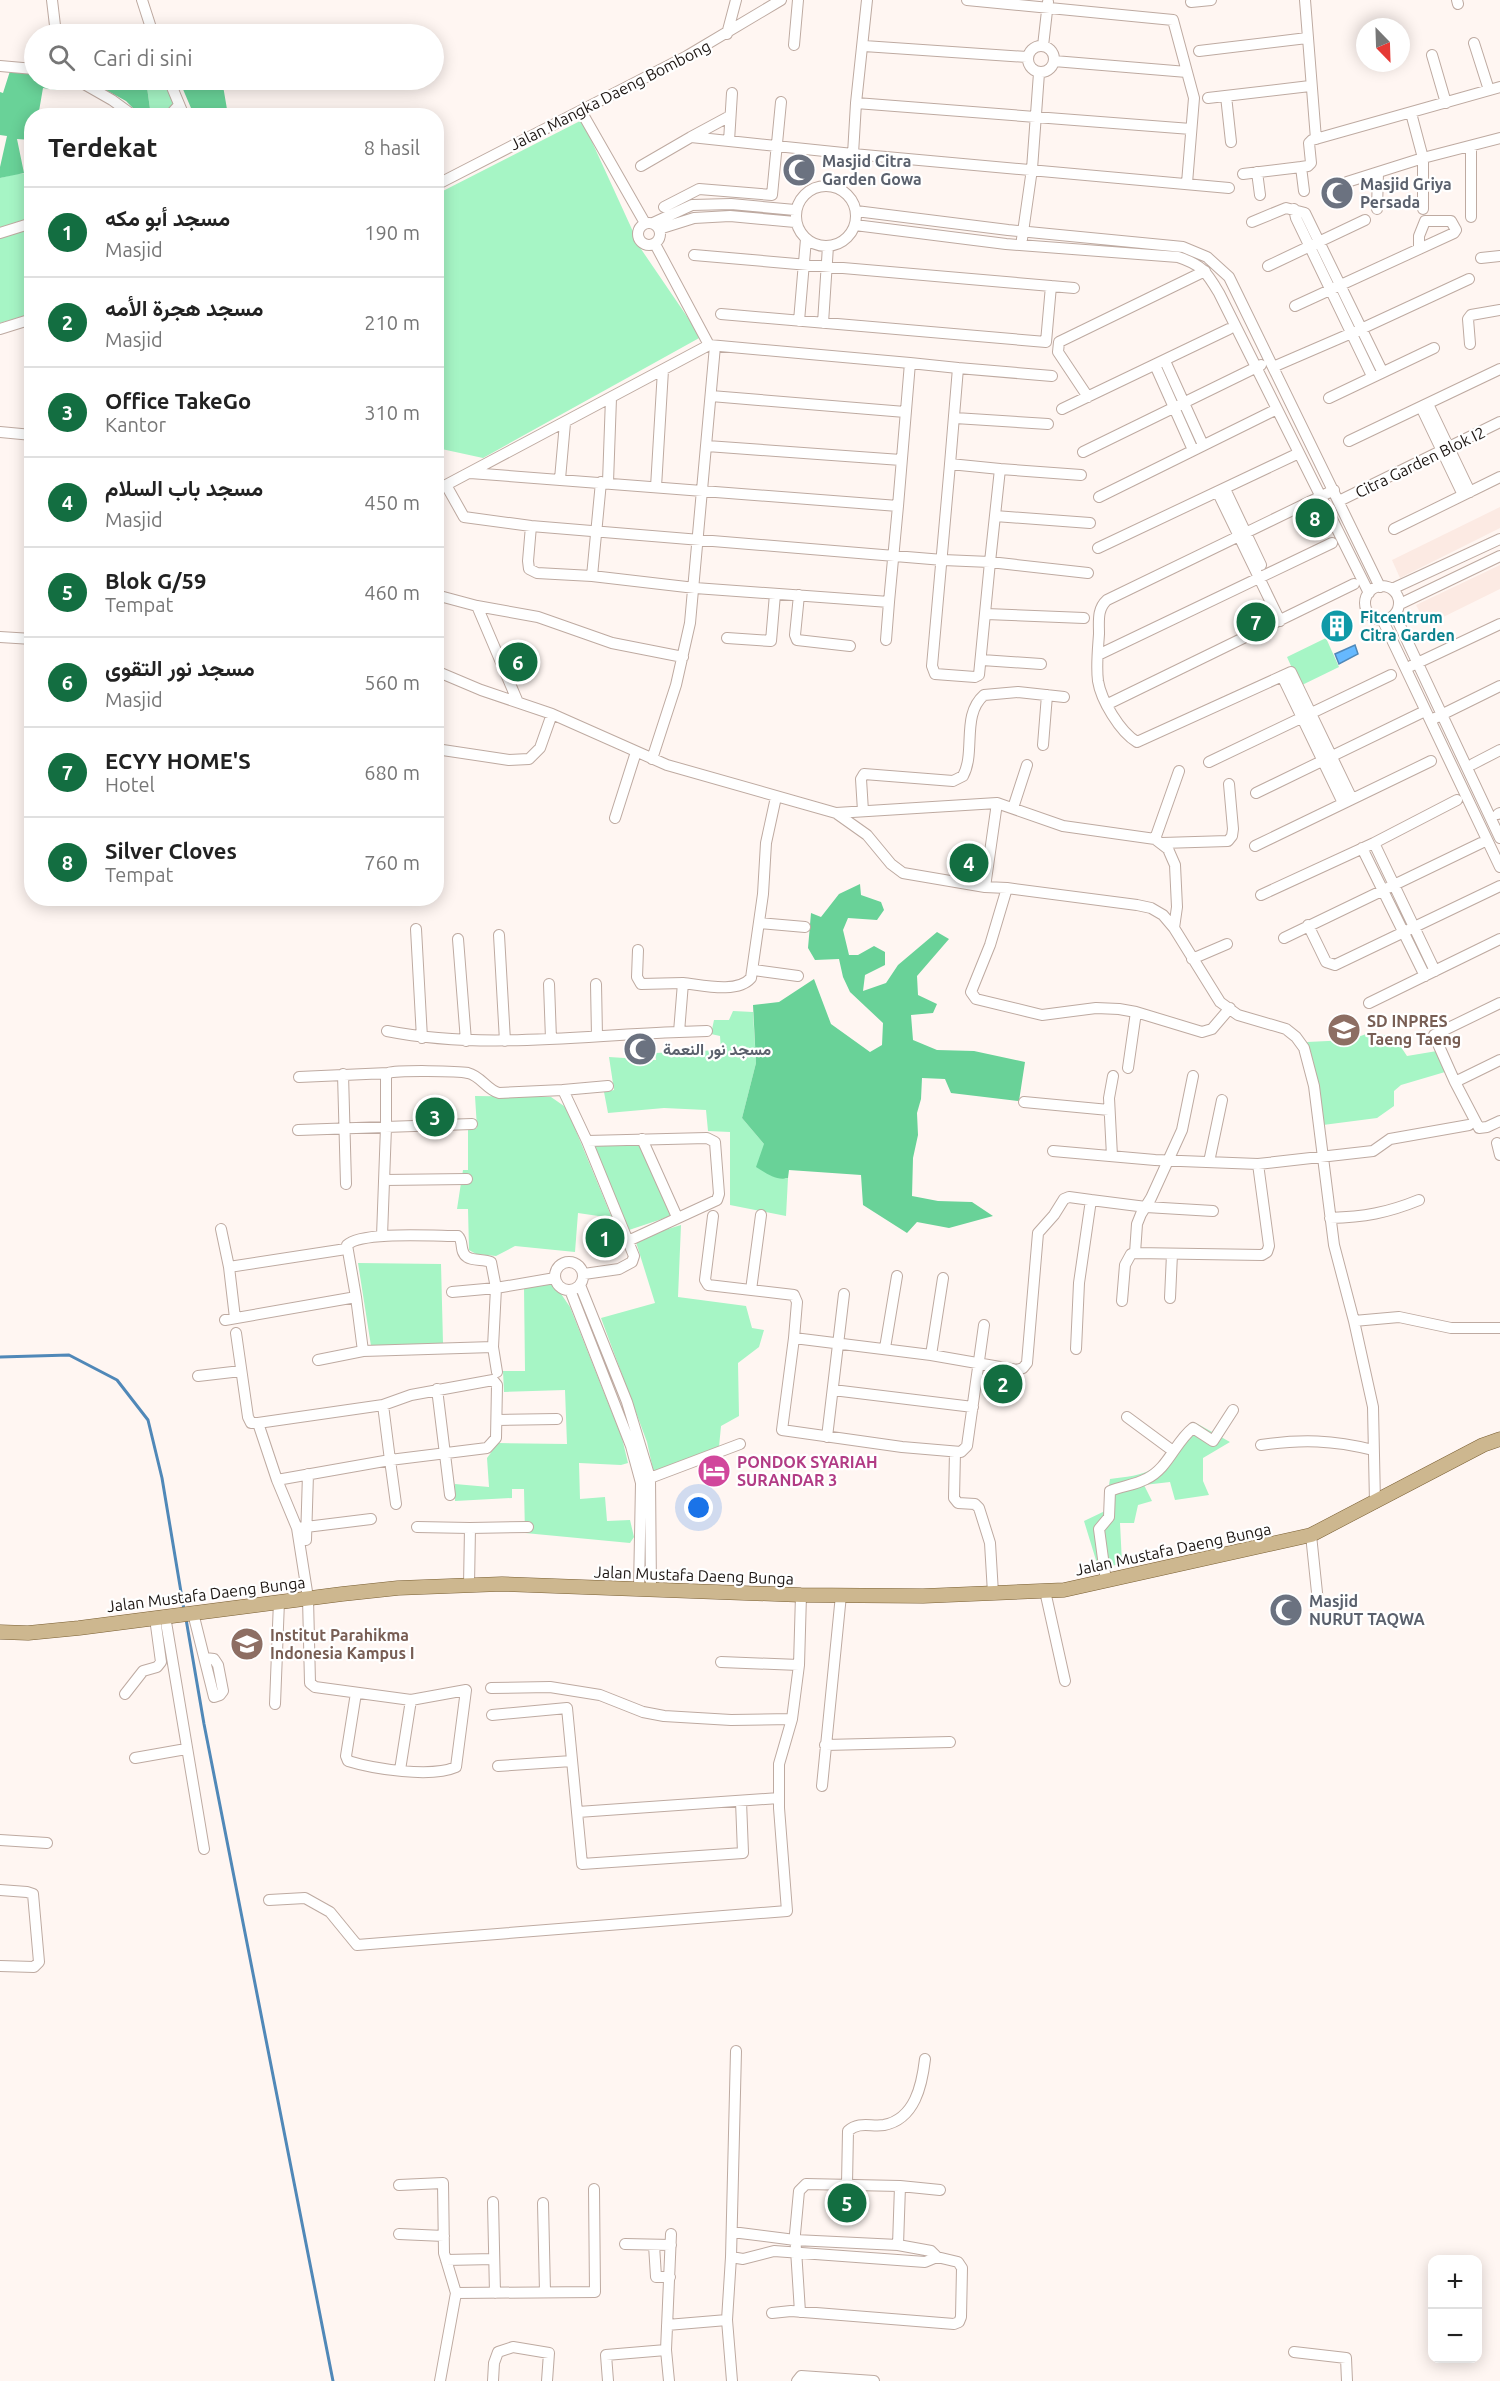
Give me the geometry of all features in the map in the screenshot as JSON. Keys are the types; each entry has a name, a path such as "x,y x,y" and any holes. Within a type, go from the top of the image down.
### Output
{"main road":[{"name":"Jalan Mustafa Daeng Bunga","path":"0,1632 28,1633 398,1588 502,1584 801,1595 923,1596 1064,1590 1311,1534 1375,1503 1483,1445 1500,1439"}],"street":[{"path":"52,0 55,24"},
{"path":"142,0 150,24"},
{"path":"727,34 736,0"},
{"name":"Jalan Mangka Daeng Bombong","path":"444,181 727,34 781,0"},
{"path":"794,45 798,0"},
{"path":"853,154 867,0"},
{"path":"967,0 1048,3 1173,20 1194,98 1187,183"},
{"path":"1191,2 1210,0"},
{"path":"1305,0 1310,86 1316,139"},
{"path":"1043,46 1048,3"},
{"path":"1199,51 1307,38"},
{"path":"1474,43 1489,90"},
{"path":"864,46 1027,57"},
{"path":"1043,46 1052,52 1054,61 1047,71 1039,72 1028,65 1027,57 1032,49 1043,46"},
{"path":"1431,55 1446,103"},
{"path":"1054,61 1187,72"},
{"path":"0,66 24,68"},
{"path":"1021,245 1032,169 1039,72"},
{"path":"1208,99 1310,86"},
{"path":"1243,174 1310,165 1309,142 1316,139 1500,87"},
{"path":"94,90 123,108"},
{"path":"173,90 180,108"},
{"path":"729,141 732,93"},
{"path":"1226,96 1231,142"},
{"path":"664,207 699,189 772,195 781,102"},
{"path":"856,104 1191,129"},
{"path":"581,111 652,225 660,237 655,244 648,246 641,243 637,236 639,228 652,225 730,210 795,210"},
{"path":"1411,113 1423,158 1424,209"},
{"path":"640,166 730,116"},
{"path":"691,137 1229,188"},
{"path":"1347,182 1423,158 1500,138"},
{"path":"1471,146 1471,217"},
{"path":"1301,167 1304,191"},
{"path":"1257,172 1260,195"},
{"path":"1377,208 1378,173"},
{"path":"823,186 834,187 851,199 856,211 855,225 849,236 840,243 828,246 816,245 806,239 795,222 795,210 804,195 813,189 823,186"},
{"path":"1252,222 1283,208 1298,213 1377,373"},
{"path":"730,210 795,222"},
{"path":"856,211 1207,257 1229,278 1380,587"},
{"path":"1268,266 1365,220"},
{"path":"855,225 1006,244 1180,252 1196,263 1205,270 1369,593"},
{"path":"0,233 24,226"},
{"path":"1006,244 1008,231"},
{"path":"799,321 806,239"},
{"path":"652,759 683,657 695,588 711,396 712,346 655,244"},
{"path":"822,323 828,246"},
{"path":"1295,306 1419,247"},
{"path":"694,255 1074,288"},
{"path":"1481,258 1500,256"},
{"path":"1089,397 1058,352 1059,342 1205,270"},
{"path":"1083,452 1256,368 1357,331 1469,279"},
{"path":"721,314 1046,342 1051,286"},
{"path":"1470,344 1468,319 1471,315 1500,310"},
{"path":"0,329 24,322"},
{"path":"1062,410 1229,329"},
{"path":"444,486 712,346 1052,376"},
{"path":"1329,398 1377,373 1434,348"},
{"path":"886,640 910,363"},
{"path":"1160,363 1198,448"},
{"path":"958,368 934,674 975,677 980,672 1000,469"},
{"path":"1349,441 1500,369"},
{"path":"656,487 663,370"},
{"path":"711,396 905,412"},
{"path":"592,576 605,482 612,398"},
{"path":"1424,405 1466,494"},
{"path":"1099,497 1277,409"},
{"path":"955,418 1048,424"},
{"name":"Citra Garden Blok I2","path":"1339,501 1500,422"},
{"path":"560,479 565,423"},
{"path":"0,432 24,434"},
{"path":"707,446 902,460"},
{"path":"1098,548 1299,453"},
{"path":"950,464 1081,475"},
{"path":"470,473 898,507"},
{"path":"1394,529 1500,477"},
{"path":"1334,490 1107,600 1099,610 1098,680 1102,696 1118,725 1137,742 1286,674 1347,801"},
{"path":"444,491 466,518 531,526 990,562 1088,573"},
{"path":"1221,491 1284,619"},
{"path":"995,516 1090,523"},
{"path":"531,526 529,569 537,573 592,576 695,588 889,602"},
{"path":"1500,539 1392,589 1380,587 1369,593 1365,601 1367,611 1373,618 1383,621 1395,615 1400,604 1500,556"},
{"path":"1098,655 1332,543"},
{"path":"1108,704 1354,584"},
{"path":"1392,589 1400,604"},
{"path":"727,638 771,641 775,594"},
{"path":"799,596 795,635 797,640 850,646"},
{"path":"444,597 477,606 538,617 612,643 683,657"},
{"path":"477,606 517,700"},
{"path":"986,614 1084,618"},
{"path":"1395,615 1500,838"},
{"path":"1383,621 1500,867"},
{"path":"1404,669 1500,624"},
{"path":"0,638 24,639"},
{"path":"982,660 1041,664"},
{"path":"444,674 481,690 517,700 552,714 652,759 836,813 997,803 1064,826 1158,841 1228,841 1233,829 1229,784"},
{"path":"1209,762 1391,675"},
{"path":"1256,793 1327,759 1427,716 1441,715 1500,687"},
{"path":"863,811 861,779 864,774 952,781 963,776 967,766 968,741 973,714 976,704 984,695 1018,692 1064,697"},
{"path":"1043,745 1047,695"},
{"path":"444,750 509,760 529,759 540,748 552,714"},
{"path":"1473,764 1500,750"},
{"path":"615,818 636,752"},
{"path":"1255,846 1431,761"},
{"path":"1013,808 1027,765"},
{"path":"1158,841 1179,771"},
{"path":"638,950 638,977 641,984 683,983 738,986 748,982 754,970 766,843 776,797"},
{"path":"1262,895 1374,843 1457,800"},
{"path":"984,887 997,803"},
{"path":"836,813 867,835 891,864 903,873 984,887 1007,888 1151,908 1162,915 1174,928 1220,1002 1238,1016 1286,1029 1300,1042 1314,1086 1334,1245 1354,1321 1372,1407 1375,1503"},
{"path":"1158,841 1172,855 1174,865 1177,908 1174,928"},
{"path":"1374,843 1388,887"},
{"path":"1284,938 1481,843"},
{"path":"1362,848 1388,887 1430,974"},
{"path":"1308,925 1326,962 1335,965 1500,886"},
{"path":"1007,888 990,945 972,989 974,997 1042,1015 1096,1008 1136,1012 1202,1032 1212,1029 1230,1008"},
{"path":"759,923 805,927"},
{"path":"416,929 422,1038"},
{"path":"499,935 505,1041"},
{"path":"458,939 466,1041"},
{"path":"1369,1003 1500,939"},
{"path":"1192,959 1227,944"},
{"path":"754,970 798,976"},
{"path":"680,1032 683,983"},
{"path":"549,984 551,1039"},
{"path":"596,984 597,1036"},
{"path":"1500,1003 1434,1035 1479,1128 1500,1121"},
{"path":"1128,1068 1136,1012"},
{"path":"387,1031 422,1038 466,1041 707,1031"},
{"path":"1455,1082 1500,1060"},
{"path":"382,1236 386,1077 388,1072"},
{"path":"299,1077 388,1072 468,1073 480,1080 491,1091 500,1093 609,1086"},
{"path":"342,1074 346,1184"},
{"path":"1112,1156 1109,1110 1113,1076"},
{"path":"1135,1253 1137,1224 1182,1130 1193,1076"},
{"path":"563,1090 587,1141 634,1256 632,1262 619,1269 592,1274 584,1274 576,1263 565,1262 558,1266 555,1278 561,1288 575,1288"},
{"path":"1209,1162 1221,1100"},
{"path":"1024,1102 1109,1110"},
{"path":"298,1130 472,1124"},
{"path":"1053,1151 1258,1164 1373,1151 1390,1139 1469,1125"},
{"path":"587,1141 707,1138 716,1142 718,1198 715,1202 677,1217 628,1241"},
{"path":"642,1139 677,1217"},
{"path":"1497,1143 1500,1155"},
{"path":"1122,1301 1126,1261 1131,1254 1262,1255 1267,1252 1269,1246 1258,1164"},
{"path":"384,1180 467,1179"},
{"path":"794,1338 885,1348 980,1362 1017,1370 1025,1365 1038,1233 1064,1199 1069,1197 1146,1207 1213,1211"},
{"path":"1076,1349 1079,1283 1091,1200"},
{"path":"1330,1218 1382,1214 1419,1200"},
{"path":"751,1290 760,1215"},
{"path":"713,1216 706,1283 711,1287 794,1295 797,1302 782,1430 961,1452 967,1446 984,1325"},
{"path":"221,1229 229,1267 230,1319 356,1297"},
{"path":"363,1351 356,1297 346,1249 351,1241 382,1236 459,1236 463,1252 467,1257 491,1262 496,1288 493,1347 497,1372"},
{"path":"229,1267 346,1249"},
{"path":"1170,1298 1172,1254"},
{"path":"583,1272 575,1288 634,1455 641,1483 646,1562"},
{"path":"885,1348 897,1276"},
{"path":"452,1292 496,1288 555,1278"},
{"path":"931,1355 943,1278"},
{"path":"575,1288 627,1402 650,1478 645,1589"},
{"path":"826,1437 844,1294"},
{"path":"1354,1321 1399,1317 1451,1328 1499,1329"},
{"path":"237,1333 248,1418 251,1423 383,1405 437,1389 496,1381 498,1420 496,1438 487,1448 390,1460 277,1480"},
{"path":"318,1360 363,1351 493,1347"},
{"path":"198,1376 241,1371"},
{"path":"437,1389 450,1496"},
{"path":"833,1390 973,1407"},
{"path":"383,1405 396,1504"},
{"path":"1106,1581 1099,1529 1109,1517 1110,1491 1146,1479 1161,1467 1185,1434 1193,1428 1213,1441 1233,1410"},
{"path":"1127,1417 1173,1451"},
{"path":"498,1420 557,1419"},
{"path":"258,1423 277,1480 301,1528"},
{"path":"1261,1445 1296,1440 1340,1442 1373,1449"},
{"path":"650,1478 740,1444"},
{"path":"954,1452 954,1498 958,1503 975,1504 979,1508 990,1543 993,1593"},
{"path":"308,1474 301,1528 308,1598 310,1683 315,1687 411,1700 466,1690 458,1763 452,1769 426,1771 400,1770 347,1760 356,1693"},
{"path":"301,1528 371,1519"},
{"path":"417,1527 528,1527"},
{"path":"469,1586 470,1528"},
{"path":"1311,1534 1317,1602"},
{"path":"1045,1591 1065,1681"},
{"path":"269,1900 305,1898 330,1912 357,1945 787,1911 779,1798 780,1764 792,1719 799,1665 801,1595"},
{"path":"822,1786 841,1595"},
{"path":"275,1704 279,1601"},
{"path":"192,1613 205,1658"},
{"path":"125,1694 143,1671 157,1667 161,1662 163,1617"},
{"path":"163,1617 204,1849"},
{"path":"721,1662 799,1665"},
{"path":"491,1688 550,1687 600,1695 643,1712 664,1716 732,1720 792,1719"},
{"path":"400,1770 411,1700"},
{"path":"492,1715 567,1708 582,1864 742,1853 741,1801"},
{"path":"825,1745 950,1742"},
{"path":"135,1758 186,1749"},
{"path":"498,1766 572,1761"},
{"path":"578,1812 779,1798"},
{"path":"0,1840 47,1843"},
{"path":"0,1890 33,1894 39,1962 34,1967 0,1966"},
{"path":"732,2381 728,2320 736,2051"},
{"path":"847,2184 848,2131 856,2125 884,2125 911,2108 921,2088 925,2059"},
{"path":"399,2185 443,2183 446,2260 456,2293 440,2381"},
{"path":"800,2312 796,2246 799,2191 802,2187 806,2184 847,2184 940,2190"},
{"path":"898,2245 900,2186"},
{"path":"456,2293 595,2292 594,2189"},
{"path":"493,2202 495,2293"},
{"path":"543,2203 545,2292"},
{"path":"732,2232 796,2246 925,2262 937,2257"},
{"path":"399,2234 444,2236"},
{"path":"625,2244 654,2245 671,2240 666,2350 669,2381"},
{"path":"654,2245 656,2277 670,2277"},
{"path":"731,2257 743,2259 796,2246 898,2245 929,2250 937,2257 958,2262 962,2268 961,2317 959,2322 954,2324 800,2312 772,2313"},
{"path":"446,2260 494,2259"},
{"path":"667,2325 728,2320"},
{"path":"493,2381 494,2362 498,2352 513,2347 549,2353 547,2381"},
{"path":"608,2381 606,2355 666,2350"},
{"path":"1294,2352 1344,2357 1347,2360 1347,2381"},
{"path":"797,2381 801,2376 816,2379 874,2381"}],"shaded area":[{"path":"1500,507 1500,528 1400,578 1392,560"},
{"path":"1500,565 1500,589 1427,625 1416,605"}],"green space":[{"path":"10,71 24,72 24,90 43,90 40,108 24,108 24,140 17,139 24,173 0,178 0,167 7,136 0,135 0,92 3,93"},
{"path":"106,90 147,90 150,108 133,108 126,101"},
{"path":"147,90 169,90 177,108 150,108"},
{"path":"183,90 224,90 227,108 191,108"},
{"path":"582,120 641,249 701,337 483,458 444,450 444,190"},
{"path":"24,173 24,316 0,323 0,178"},
{"path":"1326,638 1339,667 1300,686 1287,657"},
{"path":"860,884 861,895 881,902 884,910 877,920 848,918 843,930 849,955 858,955 874,946 885,952 885,965 865,975 863,991 886,983 898,965 937,932 949,939 917,976 918,995 937,1004 933,1013 911,1015 913,1040 937,1050 974,1051 1025,1062 1019,1101 951,1093 945,1079 922,1078 921,1099 917,1113 918,1135 913,1158 912,1196 938,1201 972,1202 993,1216 949,1228 917,1222 907,1233 863,1205 861,1175 789,1170 788,1178 779,1178 756,1167 764,1144 742,1118 756,1063 753,1005 779,1002 814,979 831,1024 870,1052 882,1045 883,1023 850,992 843,977 839,959 815,960 808,948 811,913 821,917 839,894"},
{"path":"733,1011 753,1012 756,1063 742,1118 764,1144 785,1179 788,1178 786,1216 730,1205 730,1132 708,1131 706,1110 664,1108 608,1113 604,1092 614,1090 609,1057 656,1060 655,1053 721,1050 720,1036 711,1034 714,1020 729,1020"},
{"path":"1372,1032 1395,1038 1407,1056 1437,1051 1445,1072 1401,1085 1394,1091 1394,1106 1377,1118 1323,1125 1313,1060 1307,1042 1349,1040"},
{"path":"475,1096 551,1097 564,1106 612,1218 578,1213 575,1252 515,1246 496,1256 476,1254 469,1250 468,1209 457,1209 463,1170 468,1170 468,1130 477,1128"},
{"path":"639,1145 671,1216 629,1230 594,1146"},
{"path":"681,1225 678,1297 746,1306 752,1328 764,1330 759,1347 738,1363 739,1416 721,1426 719,1447 654,1474 647,1442 601,1318 655,1303 635,1239"},
{"path":"358,1263 441,1264 443,1343 371,1346"},
{"path":"555,1285 570,1307 622,1438 628,1463 621,1465 579,1463 580,1499 605,1497 607,1521 630,1520 634,1537 630,1543 525,1533 524,1489 512,1489 512,1498 455,1501 455,1484 489,1487 487,1458 498,1443 567,1444 565,1390 504,1392 503,1371 525,1371 524,1287"},
{"path":"1196,1423 1230,1442 1203,1458 1203,1481 1209,1495 1175,1500 1170,1482 1144,1485 1152,1501 1138,1505 1134,1523 1120,1523 1122,1563 1099,1570 1084,1521 1105,1511 1110,1479 1139,1474 1155,1467 1183,1431"}],"water":[{"path":"1355,645 1358,654 1339,664 1335,654"}],"waterway":[{"path":"0,1357 69,1355 117,1380 148,1420 162,1478 184,1610"},
{"path":"186,1619 204,1724 333,2381"}],"place":[{"name":"Masjid Citra Garden Gowa","path":"799,170"},
{"name":"Masjid Griya Persada","path":"1337,193"},
{"name":"Silver Cloves","path":"1315,518"},
{"name":"ECYY HOME'S","path":"1256,622"},
{"name":"Fitcentrum Citra Garden","path":"1337,626"},
{"name":"مسجد نور التقوى","path":"518,662"},
{"name":"مسجد باب السلام","path":"969,863"},
{"name":"SD INPRES Taeng Taeng","path":"1344,1030"},
{"name":"مسجد نور النعمة","path":"640,1049"},
{"name":"Office TakeGo","path":"435,1117"},
{"name":"مسجد أبو مكه","path":"605,1238"},
{"name":"مسجد هجرة الأمه","path":"1003,1384"},
{"name":"PONDOK SYARIAH SURANDAR 3","path":"714,1471"},
{"name":"Masjid NURUT TAQWA","path":"1286,1610"},
{"name":"Institut Parahikma Indonesia Kampus I","path":"247,1644"},
{"name":"Blok G/59","path":"847,2203"}]}
